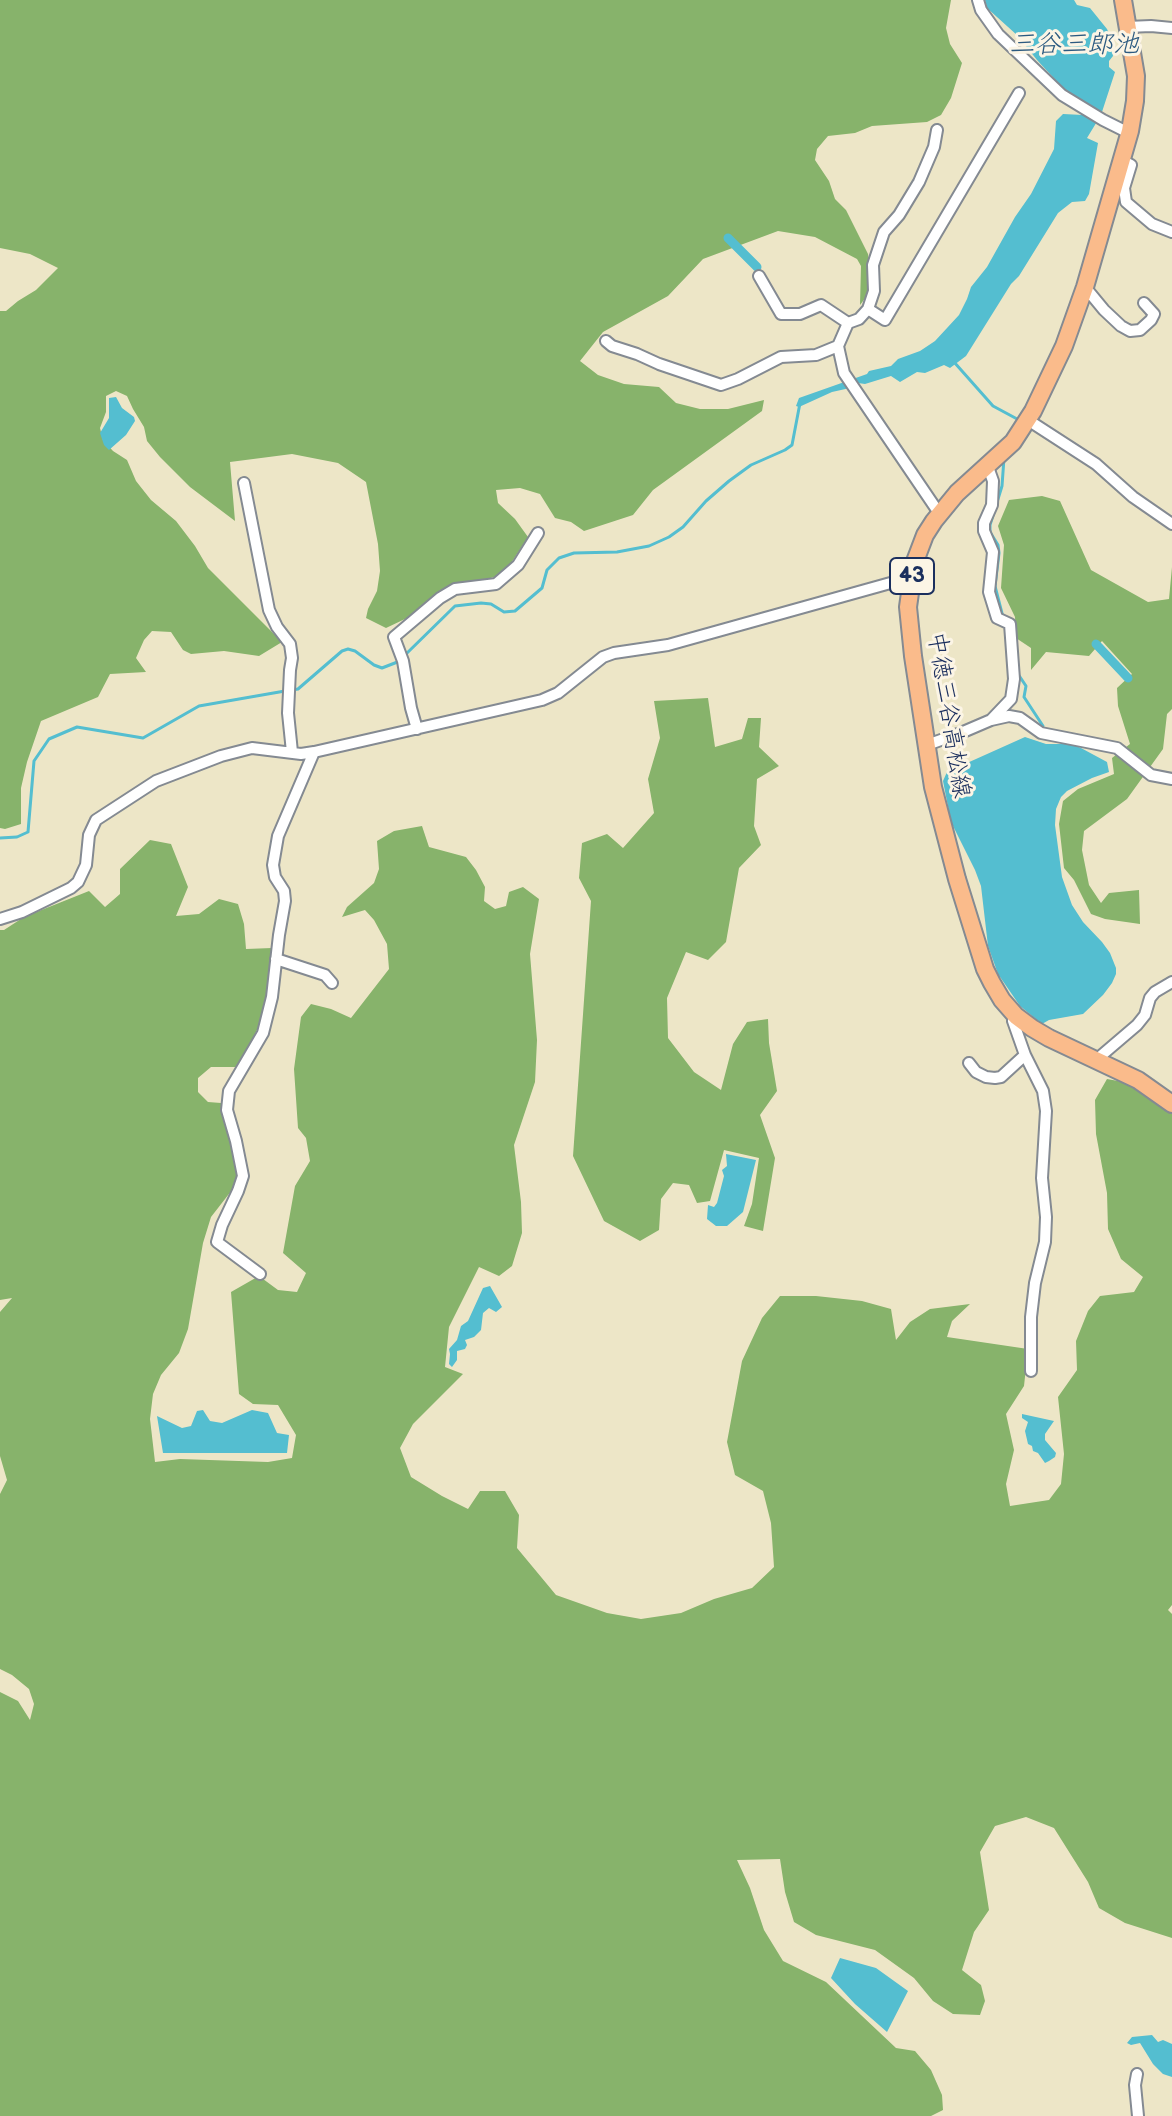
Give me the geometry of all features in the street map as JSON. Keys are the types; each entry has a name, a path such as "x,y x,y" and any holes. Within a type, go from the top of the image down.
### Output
{"main road":[{"name":"中徳三谷高松線","path":"1123,0 1136,88 1130,131 1085,287 1064,346 1028,420 1013,442 939,513 919,550 908,607 940,818 973,934 992,983 1016,1016 1049,1038 1138,1080 1172,1104"}],"street":[{"path":"978,0 981,10 998,34 1062,95 1103,120 1130,131"},
{"path":"1127,27 1172,28"},
{"path":"868,309 885,320 1019,93"},
{"path":"937,130 934,147 919,182 899,215 884,232 873,265 874,291 868,309 859,319 848,323 838,346 844,373 939,513"},
{"path":"1121,160 1131,165 1124,188 1126,202 1152,224 1172,232"},
{"path":"759,276 781,314 800,314 821,305 848,323"},
{"path":"1085,287 1112,318 1130,331 1140,330 1151,320 1154,314 1144,303"},
{"path":"606,341 659,364 721,385 781,357 816,355 838,346"},
{"path":"1028,420 1096,464 1133,497 1172,524"},
{"path":"988,467 993,481 992,505 984,523 993,552 989,592 997,618 1010,624 1014,679 1011,699 991,720"},
{"path":"244,483 269,610 290,644 292,752"},
{"path":"417,729 402,656 394,637 455,589 496,584 518,565 538,533"},
{"path":"0,919 22,912 78,882 86,865 89,835 96,820 156,781 238,750 314,752 542,700 558,693 603,657 614,653 668,645 912,577"},
{"path":"927,745 1009,716 1020,718 1041,733 1117,748 1151,775 1172,779"},
{"path":"260,1274 217,1242 243,1176 227,1110 229,1091 263,1033 272,997 285,901 273,865 278,836 314,752"},
{"path":"276,959 325,975 332,983"},
{"path":"1096,1060 1137,1025 1155,992 1172,982"},
{"path":"1016,1016 1013,1021 1043,1091 1046,1111 1042,1178 1045,1242 1031,1317 1031,1371"},
{"path":"969,1063 976,1072 995,1078 1001,1077 1025,1055"},
{"path":"1137,2074 1138,2116"}],"green space":[{"path":"0,0 951,0 946,28 950,44 962,63 951,98 941,115 927,122 872,126 855,133 828,136 817,149 815,160 829,181 835,199 846,210 868,254 871,273 869,293 860,305 861,266 857,259 815,237 778,231 703,259 668,296 603,332 580,361 598,375 624,384 659,387 676,403 700,409 728,409 764,400 762,411 653,490 633,515 584,531 571,522 555,518 540,494 520,488 496,490 498,503 528,537 504,574 464,586 386,628 366,618 377,591 380,571 366,482 338,463 292,454 230,462 235,521 190,487 160,457 147,441 144,427 127,396 116,391 106,396 106,412 100,428 103,440 127,460 136,481 151,500 176,521 208,568 282,642 259,656 224,651 191,654 183,650 171,632 152,631 136,658 146,672 110,674 98,697 41,721 21,788 21,824 5,829 0,828 0,311 6,311 36,290 58,268 30,254 0,248"},
{"path":"1042,496 1060,501 1091,570 1148,602 1169,599 1172,567 1172,709 1167,714 1163,749 1127,799 1084,831 1082,850 1089,885 1101,903 1109,893 1139,890 1140,924 1091,914 1074,880 1064,868 1059,824 1063,801 1078,789 1114,774 1112,758 1130,744 1118,706 1117,688 1132,674 1102,641 1089,656 1046,652 1031,670 1031,648 1016,638 1015,617 1001,588 1004,545 998,526 1009,500"},
{"path":"708,698 715,747 742,739 748,718 761,718 759,747 779,766 757,779 754,826 761,845 739,868 726,942 708,960 686,952 667,998 668,1038 694,1072 721,1090 733,1044 747,1022 768,1019 777,1091 760,1115 775,1158 763,1231 744,1226 752,1204 759,1158 724,1150 710,1201 697,1203 689,1185 673,1183 661,1199 659,1230 640,1241 604,1221 573,1156 591,901 579,878 582,843 607,834 623,848 654,813 648,779 660,738 654,701"},
{"path":"422,826 429,847 466,857 485,887 484,901 495,909 506,906 509,892 523,887 539,899 530,954 537,1040 535,1082 514,1145 522,1233 512,1266 499,1276 479,1267 449,1327 445,1367 463,1374 413,1424 400,1448 411,1477 468,1509 480,1491 505,1491 519,1515 517,1548 556,1595 607,1613 641,1619 681,1613 752,1588 774,1567 771,1523 763,1491 735,1475 727,1442 742,1361 762,1318 780,1296 862,1301 891,1309 896,1340 910,1322 930,1309 970,1304 952,1321 947,1337 1028,1349 1024,1386 1006,1414 1014,1450 1006,1484 1010,1506 1049,1500 1061,1484 1064,1454 1058,1397 1077,1370 1076,1341 1088,1311 1100,1296 1134,1292 1143,1277 1121,1259 1108,1229 1107,1193 1096,1134 1095,1100 1107,1079 1153,1095 1172,1110 1172,1605 1168,1610 1172,1614 1172,1938 1125,1923 1099,1908 1088,1882 1054,1828 1026,1817 995,1826 980,1852 989,1910 974,1932 962,1970 981,1985 985,2001 980,2015 953,2014 933,2001 914,1978 875,1950 816,1935 794,1922 780,1859 737,1860 764,1930 783,1961 826,1982 896,2048 915,2051 931,2070 942,2095 943,2110 931,2116 0,2116 0,1692 18,1701 30,1720 34,1704 29,1689 0,1669 0,1494 7,1480 0,1456 0,1312 12,1298 0,1300 0,930 89,891 105,907 120,894 120,869 150,840 171,844 188,887 176,916 199,914 219,899 238,904 244,924 246,949 272,948 268,995 257,1030 238,1067 211,1067 198,1078 198,1092 208,1102 221,1103 239,1181 211,1217 203,1243 188,1329 179,1353 161,1375 153,1394 150,1419 155,1462 180,1459 268,1462 292,1458 296,1435 278,1405 253,1404 239,1394 231,1292 259,1276 278,1290 297,1292 306,1273 283,1253 295,1186 310,1161 306,1138 298,1128 294,1069 301,1017 311,1004 351,1018 389,969 387,944 365,910 342,917 347,907 374,883 379,869 377,841 394,831"}],"water":[{"name":"三谷三郎池","path":"985,0 1074,0 1077,5 1090,8 1107,29 1113,56 1109,67 1115,72 1101,115 1087,138 1098,143 1089,194 1085,201 1072,202 1058,213 966,356 950,368 944,365 925,373 917,372 900,382 891,376 865,384 858,383 796,406 799,398 869,371 891,366 898,359 920,351 935,341 959,315 971,287 987,267 1031,194 1054,149 1056,121 1063,114 1086,113 1018,36 987,8"},
{"path":"116,397 135,421 126,435 109,450 100,433 109,418 109,398"},
{"path":"1025,737 1046,744 1071,744 1081,748 1107,762 1109,772 1067,791 1056,809 1055,825 1062,877 1072,905 1110,953 1116,974 1103,995 1083,1014 1042,1024 1020,1006 998,974 988,946 981,886 951,822 943,781 947,772"},
{"path":"726,1154 756,1160 743,1212 727,1226 716,1226 707,1219 708,1205 714,1207 717,1203 724,1176 722,1170 727,1166"},
{"path":"490,1286 502,1307 496,1312 489,1308 483,1313 481,1330 465,1340 467,1345 465,1349 457,1351 457,1360 452,1367 449,1364 449,1349 457,1340 461,1326 468,1321 483,1288"},
{"path":"203,1410 210,1421 222,1423 252,1410 268,1413 277,1433 289,1435 287,1453 163,1453 157,1416 182,1428 191,1426 197,1411"},
{"path":"1022,1414 1054,1421 1045,1434 1045,1440 1056,1453 1049,1461 1045,1463 1028,1444 1025,1431 1028,1422"},
{"path":"840,1958 876,1968 908,1991 887,2032 831,1978"},
{"path":"1152,2035 1158,2042 1163,2040 1172,2044 1172,2077 1163,2074 1153,2064 1140,2043 1127,2043 1132,2037"}],"waterway":[{"path":"728,238 757,267"},
{"path":"954,362 993,406 1019,420"},
{"path":"405,655 455,606 481,603 491,604 504,612 515,611 542,588 547,570 559,558 574,553 617,552 649,546 669,537 729,481 751,465 792,445 800,403"},
{"path":"1003,617 995,586 998,545 990,532 990,525 1002,486 1004,458"},
{"path":"1096,644 1128,678"},
{"path":"292,690 298,689 348,649 382,668 400,661"},
{"path":"1018,674 1026,686 1024,697 1043,726 1042,730"},
{"path":"0,838 17,837 28,832 34,761 49,739 77,727 143,738 199,706 285,691"}]}
